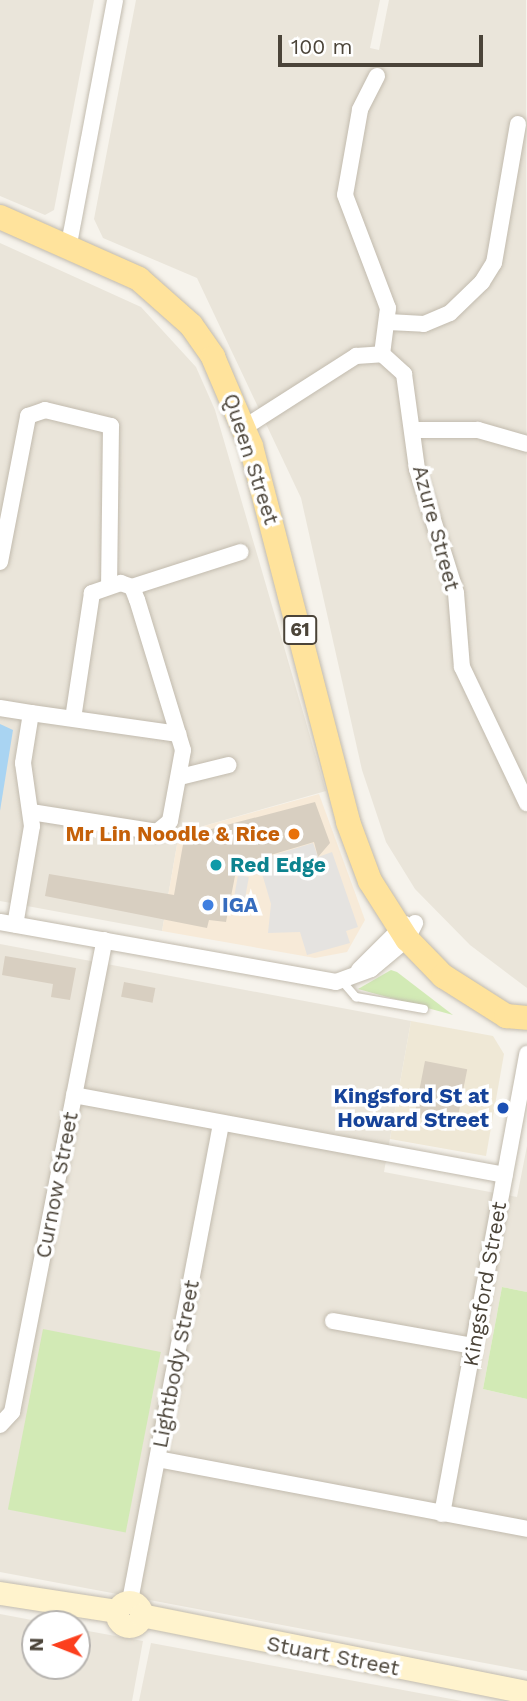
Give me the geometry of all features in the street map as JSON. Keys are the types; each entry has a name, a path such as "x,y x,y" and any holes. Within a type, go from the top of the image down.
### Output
{"main road":[{"name":"Queen Street","path":"0,217 69,244 139,279 191,325 245,427 330,734 380,873 407,929 462,990 506,1016 527,1017"}],"street":[{"path":"69,244 115,0"},
{"path":"245,427 355,356 382,354 388,322 386,300 345,207 360,110 377,76"},
{"path":"388,322 424,324 450,313 482,282 494,263 518,124"},
{"name":"Azure Street","path":"382,354 404,374 415,430 417,469 456,593 462,667 520,772 527,803"},
{"path":"0,562 27,416 34,409 73,415 111,426 113,437 108,583"},
{"path":"415,430 478,430 527,444"},
{"path":"73,718 92,593 108,583 132,587 241,552"},
{"path":"31,811 166,830 180,777 179,734 132,587"},
{"path":"0,708 179,734"},
{"path":"31,713 23,763 31,811 7,924 341,980 359,970 371,969 407,929"},
{"path":"180,777 229,765"},
{"name":"Curnow Street","path":"0,1425 12,1412 105,940"},
{"name":"Kingsford Street","path":"442,1514 527,1054"},
{"path":"74,1095 221,1126 505,1175"},
{"name":"Lightbody Street","path":"129,1609 221,1126"},
{"path":"333,1321 473,1346"},
{"path":"158,1460 527,1530"},
{"name":"Stuart Street","path":"0,1593 129,1609 527,1692"}],"lane":[{"path":"341,980 356,997 424,1009"}],"shaded area":[{"path":"0,0 94,0 54,210 45,215 0,196"},
{"path":"136,0 380,0 370,48 379,50 389,0 526,0 527,988 470,945 415,889 386,842 362,770 301,498 197,278 103,238 94,219"},
{"path":"0,243 141,307 196,367 215,410 326,791 179,833 162,931 0,901"},
{"path":"319,794 365,920 347,952 315,958 162,931 179,833"},
{"path":"313,843 318,857 332,852 358,927 346,931 350,943 307,955 300,932 268,933 271,904 258,860"},
{"path":"238,875 249,877 242,913 232,911"},
{"path":"0,944 411,1021 384,1172 517,1197 527,1146 527,1292 502,1287 483,1389 527,1399 527,1671 0,1572"},
{"path":"411,1021 493,1036 504,1054 486,1156 390,1139"},
{"path":"0,1614 21,1618 21,1680 91,1680 91,1632 143,1641 132,1701 0,1701"},
{"path":"151,1643 462,1701 139,1701"}],"green space":[{"path":"391,970 397,972 453,1015 358,989"},
{"path":"502,1287 527,1292 527,1399 483,1389"},
{"path":"43,1329 161,1352 126,1533 8,1510"}],"water":[{"path":"0,724 13,730 0,811"}],"building":[{"name":"Red Edge","path":"315,802 330,843 318,857 314,842 251,861 253,870 235,876 226,922 209,920 207,928 45,896 49,874 174,895 184,839 197,841 196,833"},
{"path":"5,956 76,968 70,1000 51,997 53,984 2,975"},
{"path":"124,982 155,988 153,1003 121,997"},
{"path":"425,1061 467,1069 456,1125 414,1117"}],"place":[{"name":"Mr Lin Noodle & Rice","path":"294,834"},
{"name":"Red Edge","path":"216,865"},
{"name":"IGA","path":"208,905"},
{"name":"Kingsford St at Howard Street","path":"503,1108"}]}
